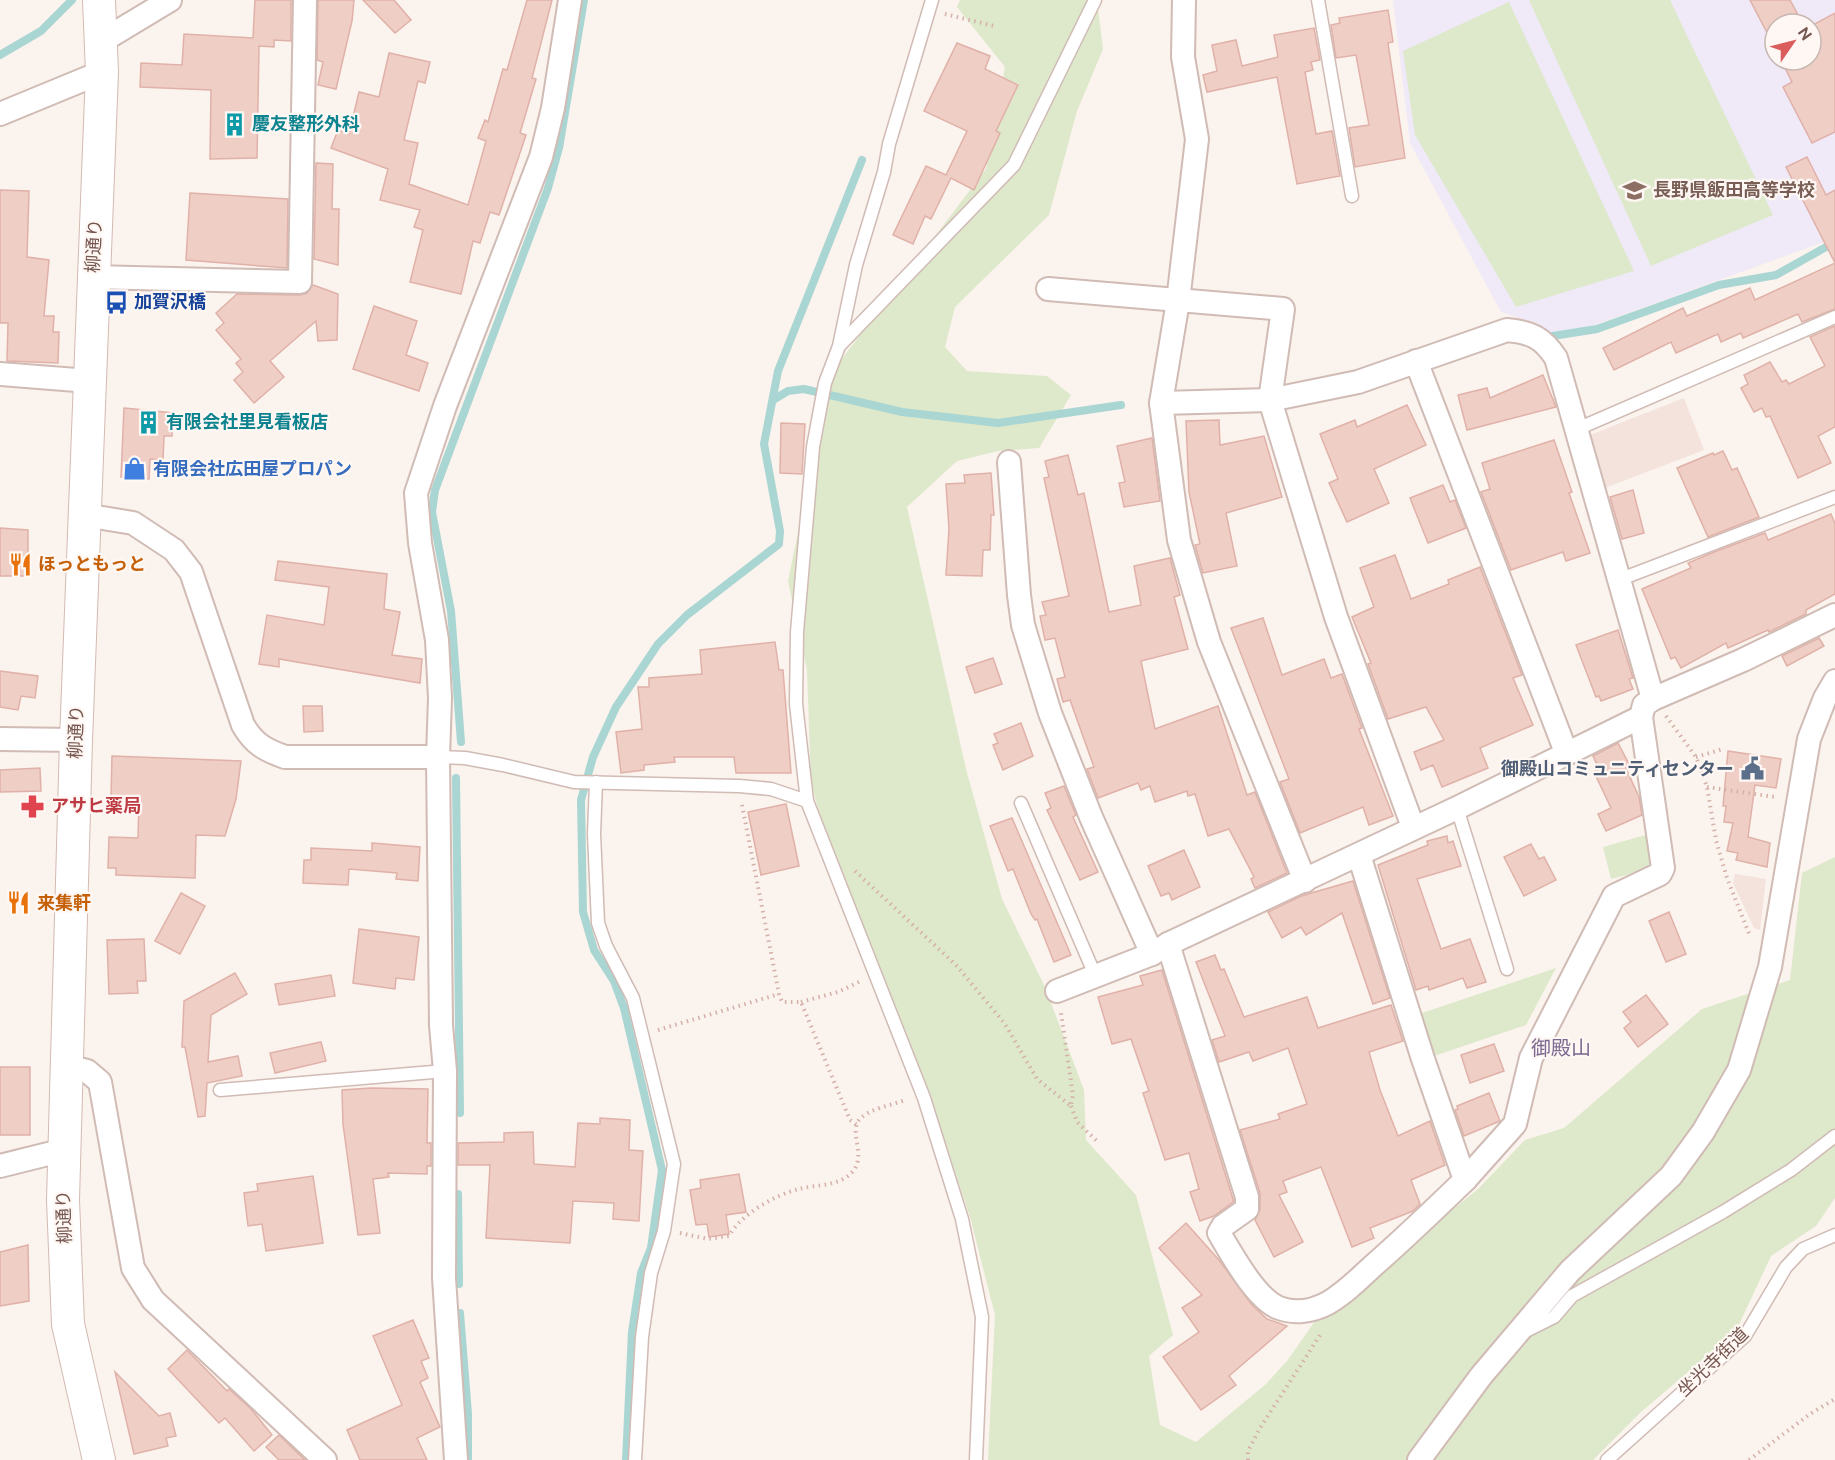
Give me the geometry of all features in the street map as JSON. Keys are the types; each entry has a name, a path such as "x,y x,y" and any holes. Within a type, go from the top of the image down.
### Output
{"street":[{"path":"101,21 170,0"},
{"path":"92,277 300,282 304,0"},
{"path":"456,1460 444,1278 445,1071 441,1025 438,757 440,698 437,640 420,543 416,493 434,437 542,157 553,108 570,0"},
{"path":"1184,0 1183,57 1197,139 1178,301 1161,403 1179,540 1209,642 1305,880"},
{"name":"柳通り","path":"99,1460 68,1324 64,1150 92,277 102,72 101,21"},
{"path":"0,114 102,72"},
{"path":"1048,289 1283,309 1270,400 1336,617 1413,827"},
{"path":"1009,462 1018,595 1023,625 1050,713 1091,817 1160,949 1247,1197 1247,1209 1223,1226 1219,1233 1248,1278 1265,1298 1278,1308 1294,1311 1310,1310 1342,1294 1464,1180 1515,1124 1531,1058 1614,896 1660,874 1663,868 1647,708 1621,579 1575,430 1556,358 1547,343 1529,332 1507,330 1358,382 1270,400 1161,403"},
{"path":"1416,362 1566,752"},
{"path":"0,374 89,381"},
{"path":"84,515 133,523 174,550 190,572 243,725 251,740 266,751 285,757 438,757"},
{"path":"1057,991 1160,949 1457,808 1647,708 1835,615"},
{"path":"1419,1460 1514,1337 1570,1271 1671,1176 1703,1132 1739,1070 1770,967 1809,739 1825,698 1835,681"},
{"path":"0,740 76,740"},
{"path":"1359,855 1464,1180"},
{"path":"66,1066 87,1071 100,1082 133,1268 153,1299 326,1460"},
{"path":"0,1166 64,1150"}],"lane":[{"path":"839,346 1014,165 1095,0"},
{"path":"1318,0 1352,196"},
{"path":"931,5 856,265 839,346 820,404 813,447 797,632 796,704 807,801 924,1098 962,1219 982,1317 976,1460"},
{"path":"1575,430 1835,317"},
{"path":"1621,579 1835,497"},
{"path":"438,757 494,763 574,782 739,786 771,789 807,801"},
{"path":"596,782 594,834 598,923 606,946 633,998 674,1164 664,1231 651,1273 642,1336 635,1460"},
{"path":"1021,802 1095,975"},
{"path":"1457,808 1507,969"},
{"path":"220,1090 445,1071"},
{"path":"1514,1337 1554,1317 1572,1296 1644,1258 1791,1170 1835,1136"},
{"name":"坐光寺街道","path":"1607,1460 1745,1335 1786,1267 1803,1249 1835,1234"}],"path":[{"path":"931,5 994,26"},
{"path":"1647,708 1696,757 1707,787 1716,840 1727,878 1751,938"},
{"path":"1696,757 1723,749"},
{"path":"739,786 778,994 782,1002 801,1002 838,992 876,974"},
{"path":"1707,787 1785,798"},
{"path":"824,845 839,855 956,965 1005,1024 1037,1079 1071,1106"},
{"path":"1057,991 1073,1095 1071,1106 1077,1122 1098,1142"},
{"path":"643,1034 778,994"},
{"path":"801,1002 850,1120 857,1125"},
{"path":"664,1231 708,1239 729,1236 736,1224 777,1196 849,1176 859,1161 857,1125 868,1113 907,1100 924,1098"},
{"path":"1248,1460 1248,1450 1342,1294"},
{"path":"1749,1460 1810,1414 1835,1399"}],"shaded area":[{"name":"長野県飯田高等学校","path":"1393,0 1835,0 1835,238 1553,340 1539,324 1501,312 1410,143"},
{"path":"1684,398 1704,450 1605,488 1585,437"},
{"path":"1735,874 1766,879 1760,930 1754,928 1733,883"}],"green space":[{"path":"960,0 1097,0 1103,49 1077,111 1049,215 955,307 945,347 967,371 1047,376 1071,395 1039,448 998,451 957,461 907,507 966,769 1002,899 1045,987 1084,1090 1086,1140 1136,1195 1173,1335 1149,1356 1160,1425 1196,1442 1266,1384 1287,1361 1315,1321 1478,1189 1525,1140 1564,1128 1702,1009 1790,980 1802,873 1835,857 1835,1198 1816,1226 1771,1256 1736,1331 1641,1412 1593,1460 988,1460 995,1315 970,1217 930,1097 819,812 811,783 807,670 788,581 831,373 986,169 1005,67 957,7"},
{"path":"1529,0 1670,0 1773,215 1651,266"},
{"path":"1509,2 1634,271 1516,307 1415,135 1403,51"},
{"path":"1649,834 1657,867 1611,879 1603,847"},
{"path":"1556,968 1526,1025 1434,1056 1419,1014"}],"building":[{"name":"慶友整形外科","path":"255,0 291,0 291,41 274,40 274,47 259,46 257,158 210,159 211,90 140,87 141,63 182,65 184,34 253,38"},
{"path":"318,0 354,0 352,21 336,89 318,85 323,62 317,60"},
{"path":"363,0 394,0 411,20 395,33"},
{"path":"527,0 552,0 532,78 536,79 520,133 526,135 499,215 490,212 480,243 473,241 461,294 410,282 423,230 414,227 420,210 380,200 388,169 331,148 338,130 349,134 359,92 379,97 389,53 430,62 425,83 418,81 404,140 418,143 409,184 468,205 486,141 478,138 485,120 488,122 503,69 507,70"},
{"path":"1750,0 1790,0 1796,12 1763,12 1763,25"},
{"path":"1388,10 1393,42 1388,43 1405,158 1355,167 1349,128 1369,125 1356,55 1336,58 1331,25 1340,23 1339,18"},
{"path":"1835,13 1835,132 1812,143 1783,87 1792,82 1787,72 1823,72 1823,20"},
{"path":"1314,28 1320,60 1311,62 1313,70 1305,72 1316,134 1332,131 1340,176 1297,184 1277,77 1207,92 1203,75 1217,71 1212,45 1236,40 1242,66 1278,57 1274,35"},
{"path":"957,43 990,56 985,69 1018,85 996,131 1000,133 974,190 951,178 931,219 925,216 913,244 893,235 926,166 946,175 967,131 924,111"},
{"path":"1807,157 1826,195 1835,190 1835,263 1786,167"},
{"path":"316,163 333,164 332,209 339,209 338,265 314,259"},
{"path":"0,190 29,191 27,257 49,260 44,316 54,316 53,332 59,332 58,363 7,361 8,323 0,323"},
{"path":"190,193 288,199 287,268 186,260"},
{"path":"1835,263 1835,309 1802,322 1798,314 1743,338 1741,333 1721,342 1718,334 1676,353 1671,342 1614,370 1603,348 1683,308 1687,316 1750,288 1755,300"},
{"path":"313,285 338,294 337,340 318,341 316,321 270,361 284,377 254,403 234,380 243,372 236,363 241,359 216,330 224,323 216,313 237,294 300,295 307,293"},
{"path":"374,306 417,321 406,355 428,363 419,391 353,369"},
{"path":"1835,326 1835,427 1818,436 1831,463 1798,478 1770,416 1766,417 1762,408 1754,412 1741,388 1748,384 1744,375 1770,362 1782,382 1786,380 1789,384 1825,366 1810,337"},
{"path":"1543,375 1556,407 1467,430 1458,395 1487,388 1490,398"},
{"path":"1407,405 1426,445 1374,469 1389,503 1347,522 1329,483 1338,479 1320,434 1355,420 1357,427"},
{"path":"124,408 174,413 172,436 164,436 163,460 150,459 149,479 121,477"},
{"path":"1219,420 1220,445 1264,436 1282,497 1226,513 1237,566 1203,573 1195,545 1200,544 1189,492 1186,421"},
{"path":"781,423 805,424 802,474 780,473"},
{"path":"1152,438 1160,501 1124,507 1119,483 1125,482 1117,446"},
{"path":"1554,440 1590,553 1566,561 1563,552 1511,570 1481,492 1490,489 1482,463"},
{"path":"1723,451 1732,470 1737,468 1759,517 1708,537 1677,468"},
{"path":"1068,455 1078,495 1084,493 1109,612 1141,605 1134,566 1170,558 1180,595 1174,597 1188,649 1141,661 1155,729 1218,706 1247,795 1255,792 1287,873 1255,888 1251,879 1254,877 1229,829 1208,836 1195,794 1188,796 1187,791 1155,802 1150,786 1141,790 1138,783 1098,798 1087,769 1094,767 1070,700 1063,702 1057,679 1065,677 1055,638 1045,640 1040,616 1046,615 1042,602 1069,596 1044,478 1049,477 1045,461"},
{"path":"991,473 994,515 991,515 990,550 983,550 982,576 946,575 949,529 946,484 965,483 964,475"},
{"path":"1443,485 1450,502 1455,500 1466,528 1428,543 1410,498"},
{"path":"1633,490 1644,533 1622,539 1610,497"},
{"path":"1831,514 1835,524 1835,594 1806,610 1806,614 1769,632 1768,630 1728,648 1726,643 1681,668 1675,657 1671,659 1642,589 1691,568 1688,563 1714,552 1765,533 1768,540"},
{"path":"0,528 28,530 28,576 0,576"},
{"path":"1395,555 1411,599 1449,584 1448,580 1480,567 1522,675 1513,678 1533,725 1480,748 1488,768 1442,787 1433,765 1421,770 1414,752 1444,740 1426,707 1388,719 1368,664 1371,663 1352,617 1374,607 1360,568"},
{"path":"278,561 387,574 384,609 400,612 392,655 422,659 420,683 279,659 279,667 259,664 267,615 324,625 329,587 275,580"},
{"path":"1263,618 1282,675 1324,659 1331,678 1342,674 1362,728 1359,729 1393,816 1369,825 1363,807 1300,833 1280,782 1289,779 1231,628"},
{"path":"1618,630 1633,678 1629,679 1633,689 1601,701 1599,696 1596,697 1576,645"},
{"path":"1819,638 1824,646 1787,666 1782,656"},
{"path":"775,642 779,670 783,670 791,773 736,773 734,757 674,757 675,762 644,765 644,770 621,773 616,732 642,729 638,687 649,687 649,678 702,674 700,650"},
{"path":"993,658 1002,684 975,693 966,667"},
{"path":"0,671 38,676 35,698 21,696 18,710 0,707"},
{"path":"303,706 322,706 323,731 304,732"},
{"path":"1021,723 1033,756 1003,770 993,745 998,743 994,734"},
{"path":"1618,743 1629,764 1625,766 1639,797 1642,815 1606,831 1598,814 1611,808 1594,772 1599,769 1593,756"},
{"path":"1728,751 1781,759 1776,788 1755,785 1748,837 1770,843 1767,867 1736,860 1738,853 1727,851 1733,823 1724,822 1726,806 1723,806"},
{"path":"112,756 241,761 236,799 225,836 196,835 195,878 116,875 116,868 108,868 109,837 138,838 139,799 111,797"},
{"name":"アサヒ薬局","path":"40,768 41,791 0,792 0,770"},
{"path":"1064,786 1076,815 1073,817 1098,872 1080,880 1047,810 1051,808 1045,793"},
{"path":"786,804 799,866 761,875 748,812"},
{"path":"1012,818 1071,955 1054,962 1037,919 1035,920 1031,914 1013,869 1008,871 990,826"},
{"path":"1447,836 1448,843 1453,841 1461,866 1417,879 1441,949 1470,939 1486,982 1467,988 1463,978 1429,990 1428,986 1416,990 1378,865 1428,845 1427,841"},
{"path":"372,843 420,847 418,881 396,879 397,873 349,869 348,885 303,883 304,860 311,860 311,848 372,851"},
{"path":"1531,844 1539,859 1544,857 1556,880 1524,896 1504,857"},
{"path":"1184,850 1200,887 1172,900 1169,893 1161,896 1148,866"},
{"path":"1353,881 1390,998 1373,1004 1342,913 1306,935 1301,927 1282,938 1268,912 1301,896"},
{"path":"181,893 205,906 180,954 155,941"},
{"path":"1669,912 1686,954 1666,962 1649,921"},
{"path":"359,929 419,937 414,980 396,978 395,989 353,983"},
{"path":"144,939 146,981 137,981 138,993 109,994 107,940"},
{"path":"1215,955 1221,970 1224,969 1244,1017 1307,997 1318,1028 1391,1005 1403,1041 1369,1052 1380,1090 1398,1136 1430,1121 1445,1165 1411,1180 1420,1204 1413,1211 1370,1228 1374,1238 1352,1247 1321,1167 1283,1181 1287,1192 1279,1195 1303,1242 1274,1257 1255,1220 1260,1210 1260,1193 1240,1130 1280,1119 1278,1114 1307,1104 1288,1048 1253,1061 1249,1052 1219,1062 1212,1040 1225,1036 1196,962"},
{"path":"1162,970 1233,1199 1233,1202 1214,1216 1200,1221 1190,1192 1199,1189 1189,1153 1165,1160 1143,1093 1149,1091 1131,1039 1112,1044 1098,997 1143,985 1140,976"},
{"path":"235,973 247,994 211,1015 208,1062 238,1056 242,1076 207,1083 205,1116 198,1117 185,1047 182,1047 184,1001"},
{"path":"331,975 335,996 279,1005 275,984"},
{"path":"1646,995 1668,1024 1638,1047 1624,1028 1631,1022 1623,1012"},
{"path":"321,1042 326,1061 275,1073 270,1053"},
{"path":"1494,1044 1504,1071 1470,1083 1461,1055"},
{"path":"0,1067 30,1067 30,1135 0,1135"},
{"path":"428,1089 427,1143 431,1143 431,1166 427,1166 427,1174 388,1173 389,1177 373,1179 380,1233 358,1235 343,1124 342,1090"},
{"path":"1489,1093 1500,1121 1464,1136 1455,1110 1458,1109 1457,1106"},
{"path":"600,1118 630,1120 629,1150 643,1151 639,1221 613,1219 614,1203 573,1201 570,1243 486,1238 490,1165 458,1165 458,1143 504,1142 504,1133 533,1132 534,1164 575,1167 578,1123 600,1124"},
{"path":"739,1174 746,1212 726,1215 729,1234 709,1237 707,1224 696,1225 690,1190 701,1188 700,1180"},
{"path":"313,1176 323,1243 266,1251 262,1224 248,1226 244,1193 258,1191 257,1184"},
{"path":"1186,1223 1219,1260 1252,1305 1267,1319 1287,1326 1229,1376 1236,1385 1201,1410 1163,1357 1199,1332 1182,1308 1202,1295 1159,1248"},
{"path":"28,1245 29,1301 0,1306 0,1252"},
{"path":"413,1320 429,1358 421,1361 428,1378 420,1382 440,1427 417,1438 427,1460 360,1460 347,1430 402,1405 373,1336"},
{"path":"187,1350 227,1391 229,1389 251,1409 272,1435 254,1451 225,1418 219,1423 168,1369"},
{"path":"115,1372 159,1416 170,1413 176,1436 166,1438 168,1446 134,1454"},
{"path":"279,1435 305,1460 279,1460 266,1447"}],"waterway":[{"path":"0,55 41,31 72,0"},
{"path":"461,742 451,611 432,512 435,490 548,188 559,148 584,0"},
{"path":"626,1460 632,1332 641,1273 651,1248 662,1170 624,1008 614,981 594,950 583,912 581,800 593,757 616,707 658,644 687,615 779,544 780,531 764,444 778,371 862,160"},
{"path":"1553,336 1597,329 1719,285 1776,275 1835,242"},
{"path":"773,400 788,391 804,389 902,412 998,423 1121,405"},
{"path":"456,778 460,1113"},
{"path":"458,1194 459,1284"},
{"path":"460,1313 468,1414 468,1460"}],"place":[{"name":"慶友整形外科","path":"234,124"},
{"name":"長野県飯田高等学校","path":"1635,190"},
{"name":"加賀沢橋","path":"116,302"},
{"name":"有限会社里見看板店","path":"148,422"},
{"name":"有限会社広田屋プロパン","path":"135,469"},
{"name":"ほっともっと","path":"20,564"},
{"name":"御殿山コミュニティセンター","path":"1752,769"},
{"name":"アサヒ薬局","path":"33,806"},
{"name":"来集軒","path":"19,903"}],"district":[{"name":"御殿山","path":"1561,1048"}]}
